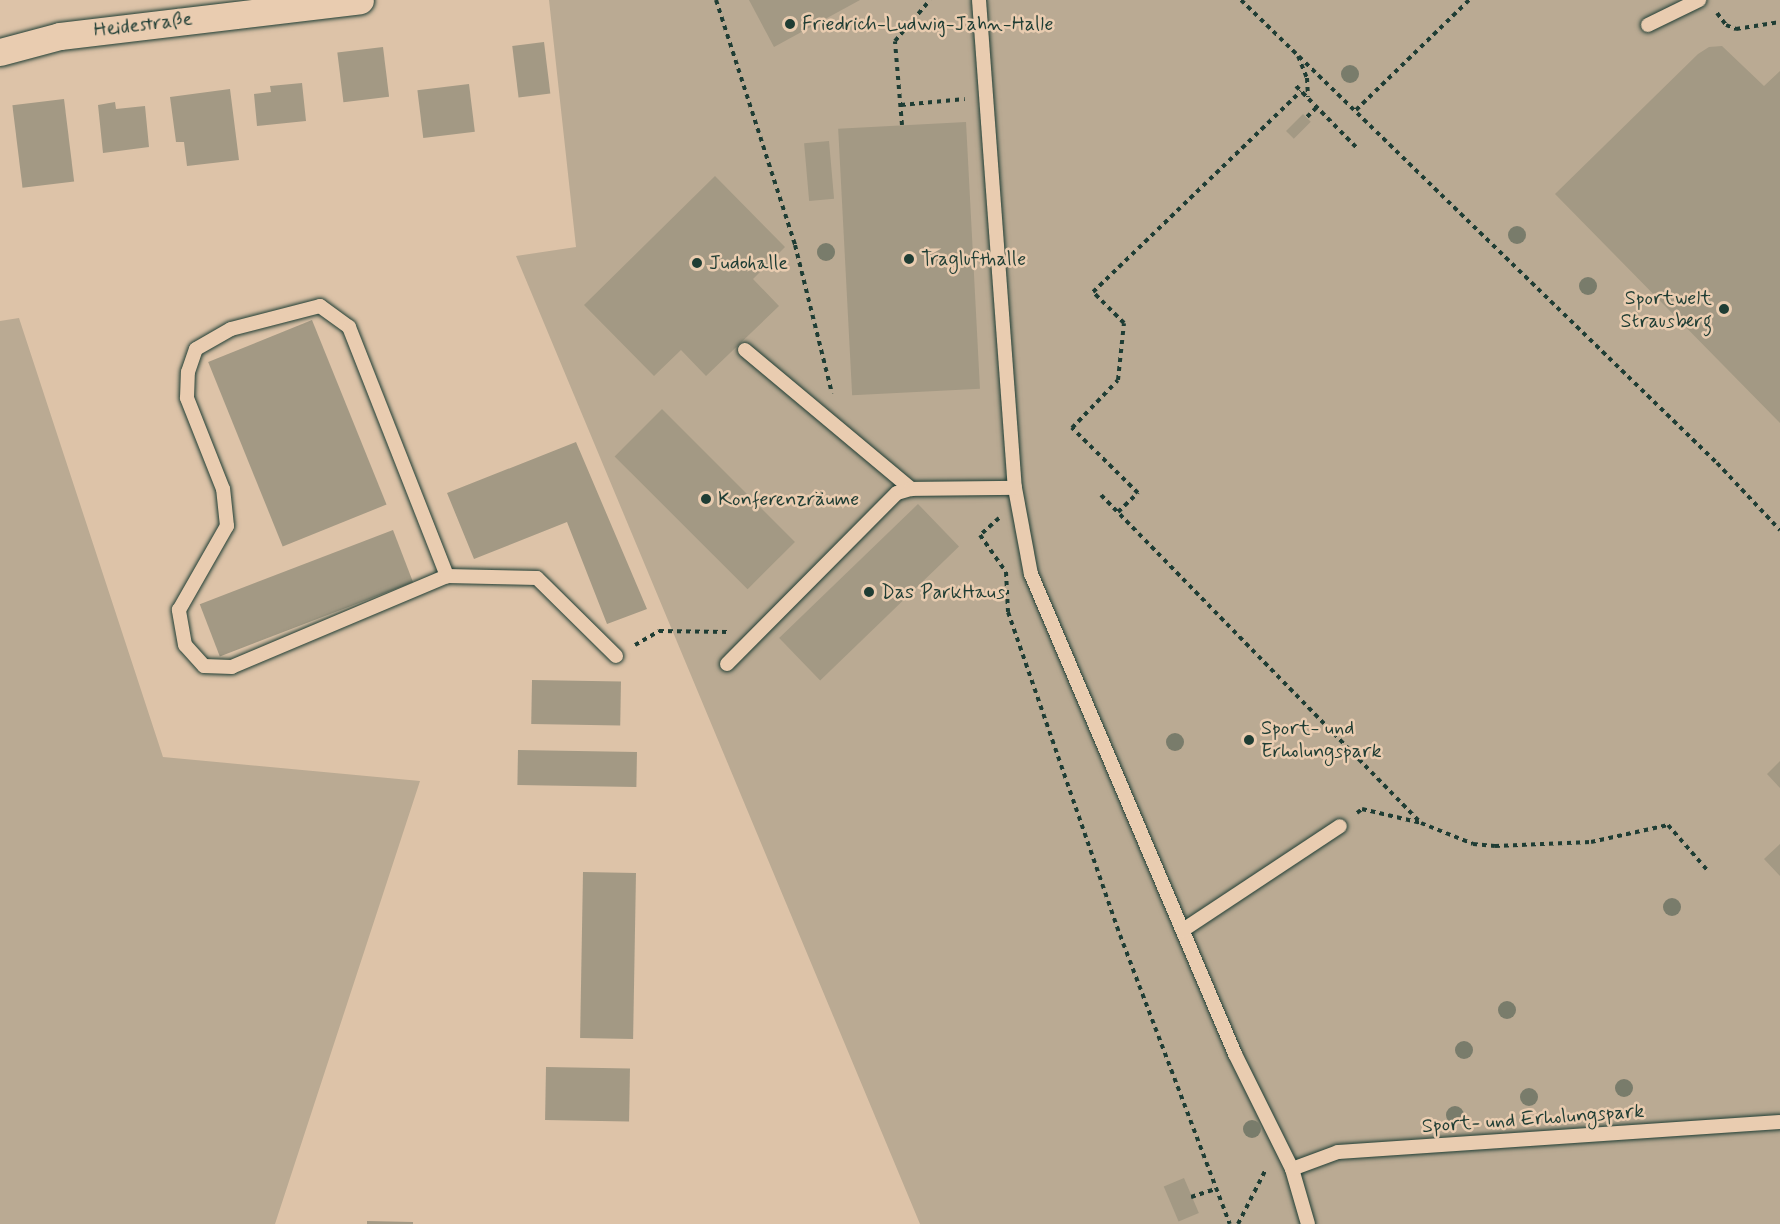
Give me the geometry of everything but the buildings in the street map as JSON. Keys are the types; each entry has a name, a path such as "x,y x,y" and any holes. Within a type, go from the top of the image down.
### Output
{"street":[{"name":"Heidestraße","path":"0,52 60,36 360,0"}],"lane":[{"path":"979,0 1016,495 1031,574 1183,930 1279,1145 1292,1169 1308,1224"},
{"path":"1648,26 1699,0"},
{"path":"447,576 350,327 320,306 231,329 196,349 188,372 187,398 223,489 227,526 178,610 185,645 204,666 232,668 447,576 537,578 616,656"},
{"path":"745,350 911,489"},
{"path":"727,664 897,493 911,489 1016,495"},
{"path":"1183,930 1340,826"},
{"name":"Sport- und Erholungspark","path":"1292,1169 1338,1152 1780,1122"}],"path":[{"path":"716,0 795,245 842,431"},
{"path":"902,126 895,41 930,0"},
{"path":"1241,0 1356,110 1780,530"},
{"path":"1356,110 1469,0"},
{"path":"1715,8 1726,25 1736,29 1780,22"},
{"path":"1297,54 1307,78 1308,98"},
{"path":"1296,86 1358,149"},
{"path":"1118,512 1138,493 1072,428 1118,380 1124,323 1093,292 1301,91"},
{"path":"900,105 986,97"},
{"path":"1307,117 1317,106"},
{"path":"1016,495 980,535 1006,572 1008,612 1120,934 1230,1224"},
{"path":"1101,495 1421,823"},
{"path":"616,656 659,631 726,632 754,637"},
{"path":"1340,826 1362,809 1421,823 1473,844 1496,846 1591,842 1668,825 1708,871"},
{"path":"1238,1224 1279,1145"},
{"path":"1191,1197 1215,1189"}],"shaded area":[{"name":"Sport- und Erholungspark","path":"549,0 1780,0 1780,1224 920,1224 516,256 576,247"},
{"path":"19,318 163,757 420,781 275,1224 0,1224 0,321"}],"place":[{"name":"Friedrich-Ludwig-Jahn-Halle","path":"790,24"},
{"name":"Traglufthalle","path":"909,259"},
{"name":"Judohalle","path":"697,263"},
{"name":"Sportwelt Strausberg","path":"1724,309"},
{"name":"Konferenzräume","path":"706,499"},
{"name":"Das ParkHaus","path":"869,592"},
{"name":"Sport- und Erholungspark","path":"1249,740"}]}
